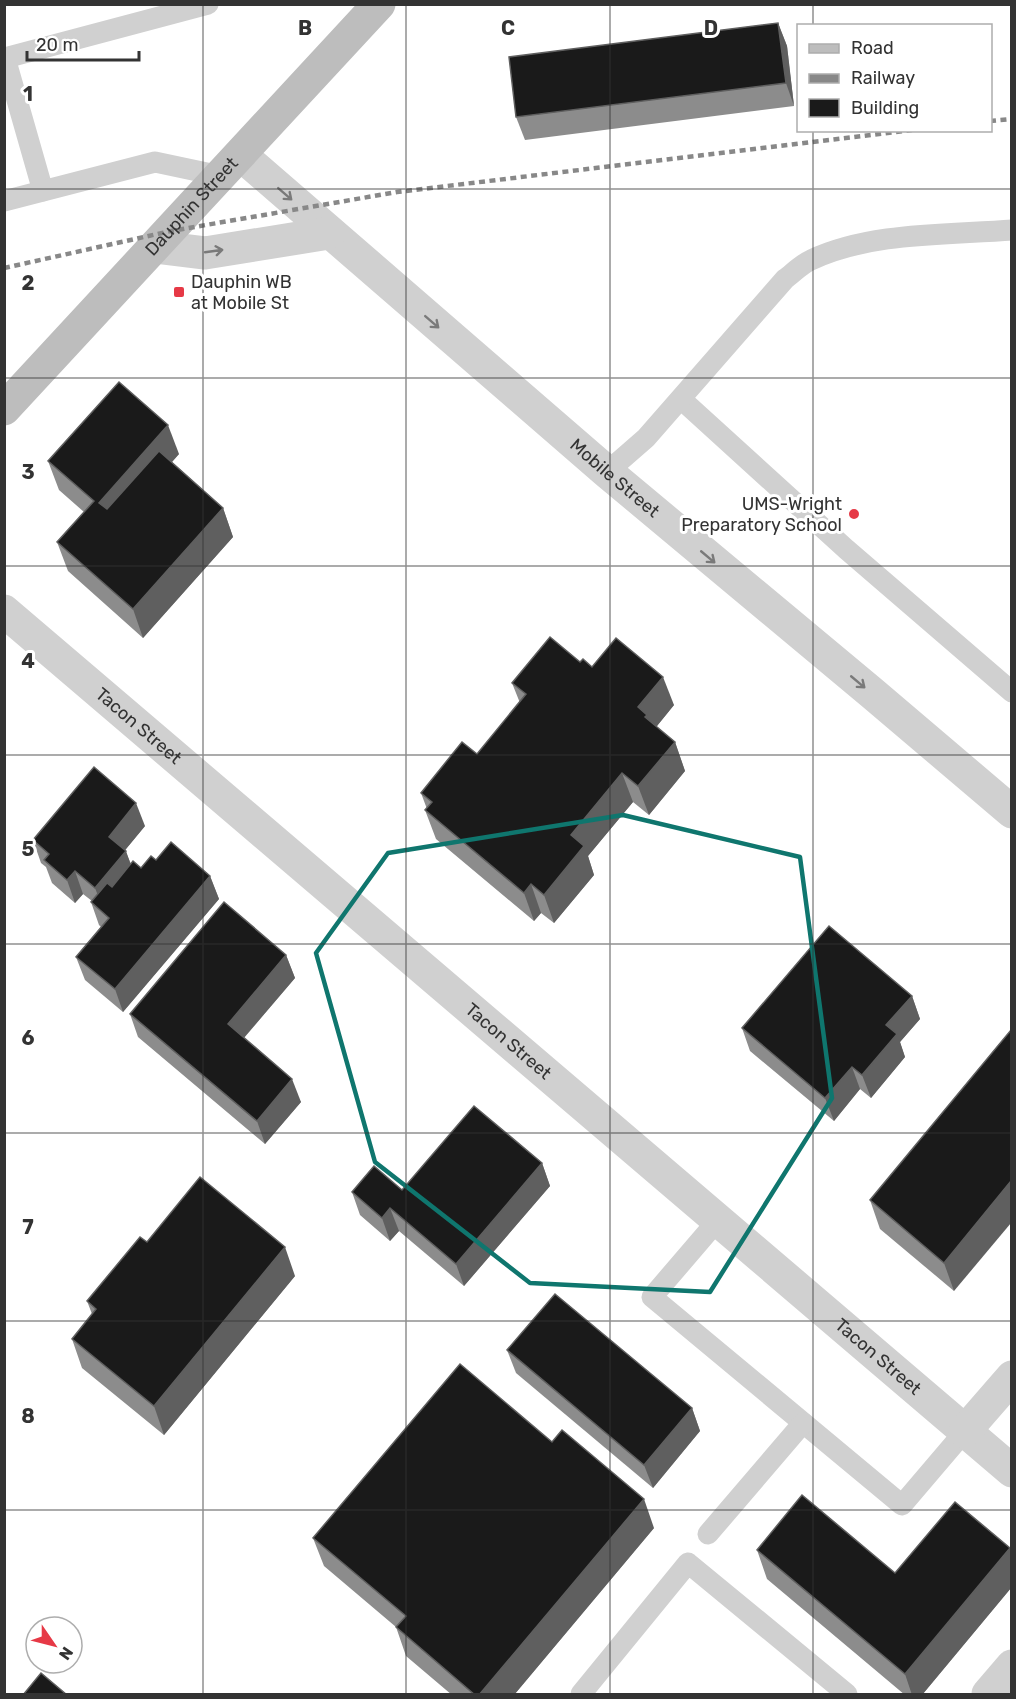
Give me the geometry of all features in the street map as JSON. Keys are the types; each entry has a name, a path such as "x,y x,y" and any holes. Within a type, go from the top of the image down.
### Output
{"main road":[{"name":"Dauphin Street","path":"4,409 379,4"}],"street":[{"name":"Mobile Street","path":"231,166 329,233 607,472 872,693 1011,813"},
{"path":"156,247 205,253 329,233"},
{"name":"Tacon Street","path":"4,611 1011,1471"},
{"path":"965,1431 1011,1377"},
{"path":"988,1695 1011,1666"}],"lane":[{"path":"43,191 5,57 208,4"},
{"path":"4,201 155,162 231,166"},
{"path":"607,472 646,438 785,279 809,261 850,246 890,239 1011,230"},
{"path":"681,399 846,549 1011,692"},
{"path":"718,1220 651,1297 902,1505 965,1431"},
{"path":"708,1534 803,1423"},
{"path":"581,1695 688,1563 847,1695"}],"highlighted area":[{"path":"623,815 800,857 832,1098 710,1292 530,1283 375,1162 316,953 388,853"}],"building":[{"path":"778,23 786,83 516,117 509,57"},
{"path":"119,382 168,425 99,503 107,509 159,451 223,508 133,609 57,542 94,501 48,461"},
{"path":"550,637 580,662 583,659 592,667 616,638 663,677 638,707 647,715 645,717 675,742 638,786 622,773 571,835 584,846 544,895 531,884 524,893 425,810 432,802 421,793 462,742 477,754 526,694 512,683"},
{"path":"94,767 136,803 109,837 126,851 95,888 75,871 67,880 44,860 49,854 33,840"},
{"path":"171,842 210,876 115,989 76,957 109,918 91,902 107,883 112,887 133,861 141,868 151,856 156,860"},
{"path":"224,902 286,955 228,1024 292,1079 257,1121 130,1014"},
{"path":"829,926 912,996 886,1025 897,1034 862,1075 852,1067 825,1098 742,1028"},
{"path":"1011,1030 1011,1181 944,1263 870,1200"},
{"path":"474,1106 542,1163 456,1264 390,1208 382,1218 352,1192 374,1166 402,1190"},
{"path":"200,1177 285,1247 154,1406 72,1339 96,1309 87,1301 140,1237 147,1242"},
{"path":"555,1294 692,1408 644,1465 507,1350"},
{"path":"460,1364 552,1442 562,1430 644,1499 479,1695 475,1695 396,1627 406,1616 313,1538"},
{"path":"802,1495 895,1573 955,1502 1010,1548 905,1674 757,1550"},
{"path":"39,1675 43,1675 67,1695 23,1695"}],"railway":[{"path":"992,121 1012,119"},
{"path":"4,268 171,231 397,192 895,132"}],"place":[{"name":"Dauphin WB at Mobile St","path":"179,292"},
{"name":"UMS-Wright Preparatory School","path":"854,514"}]}
